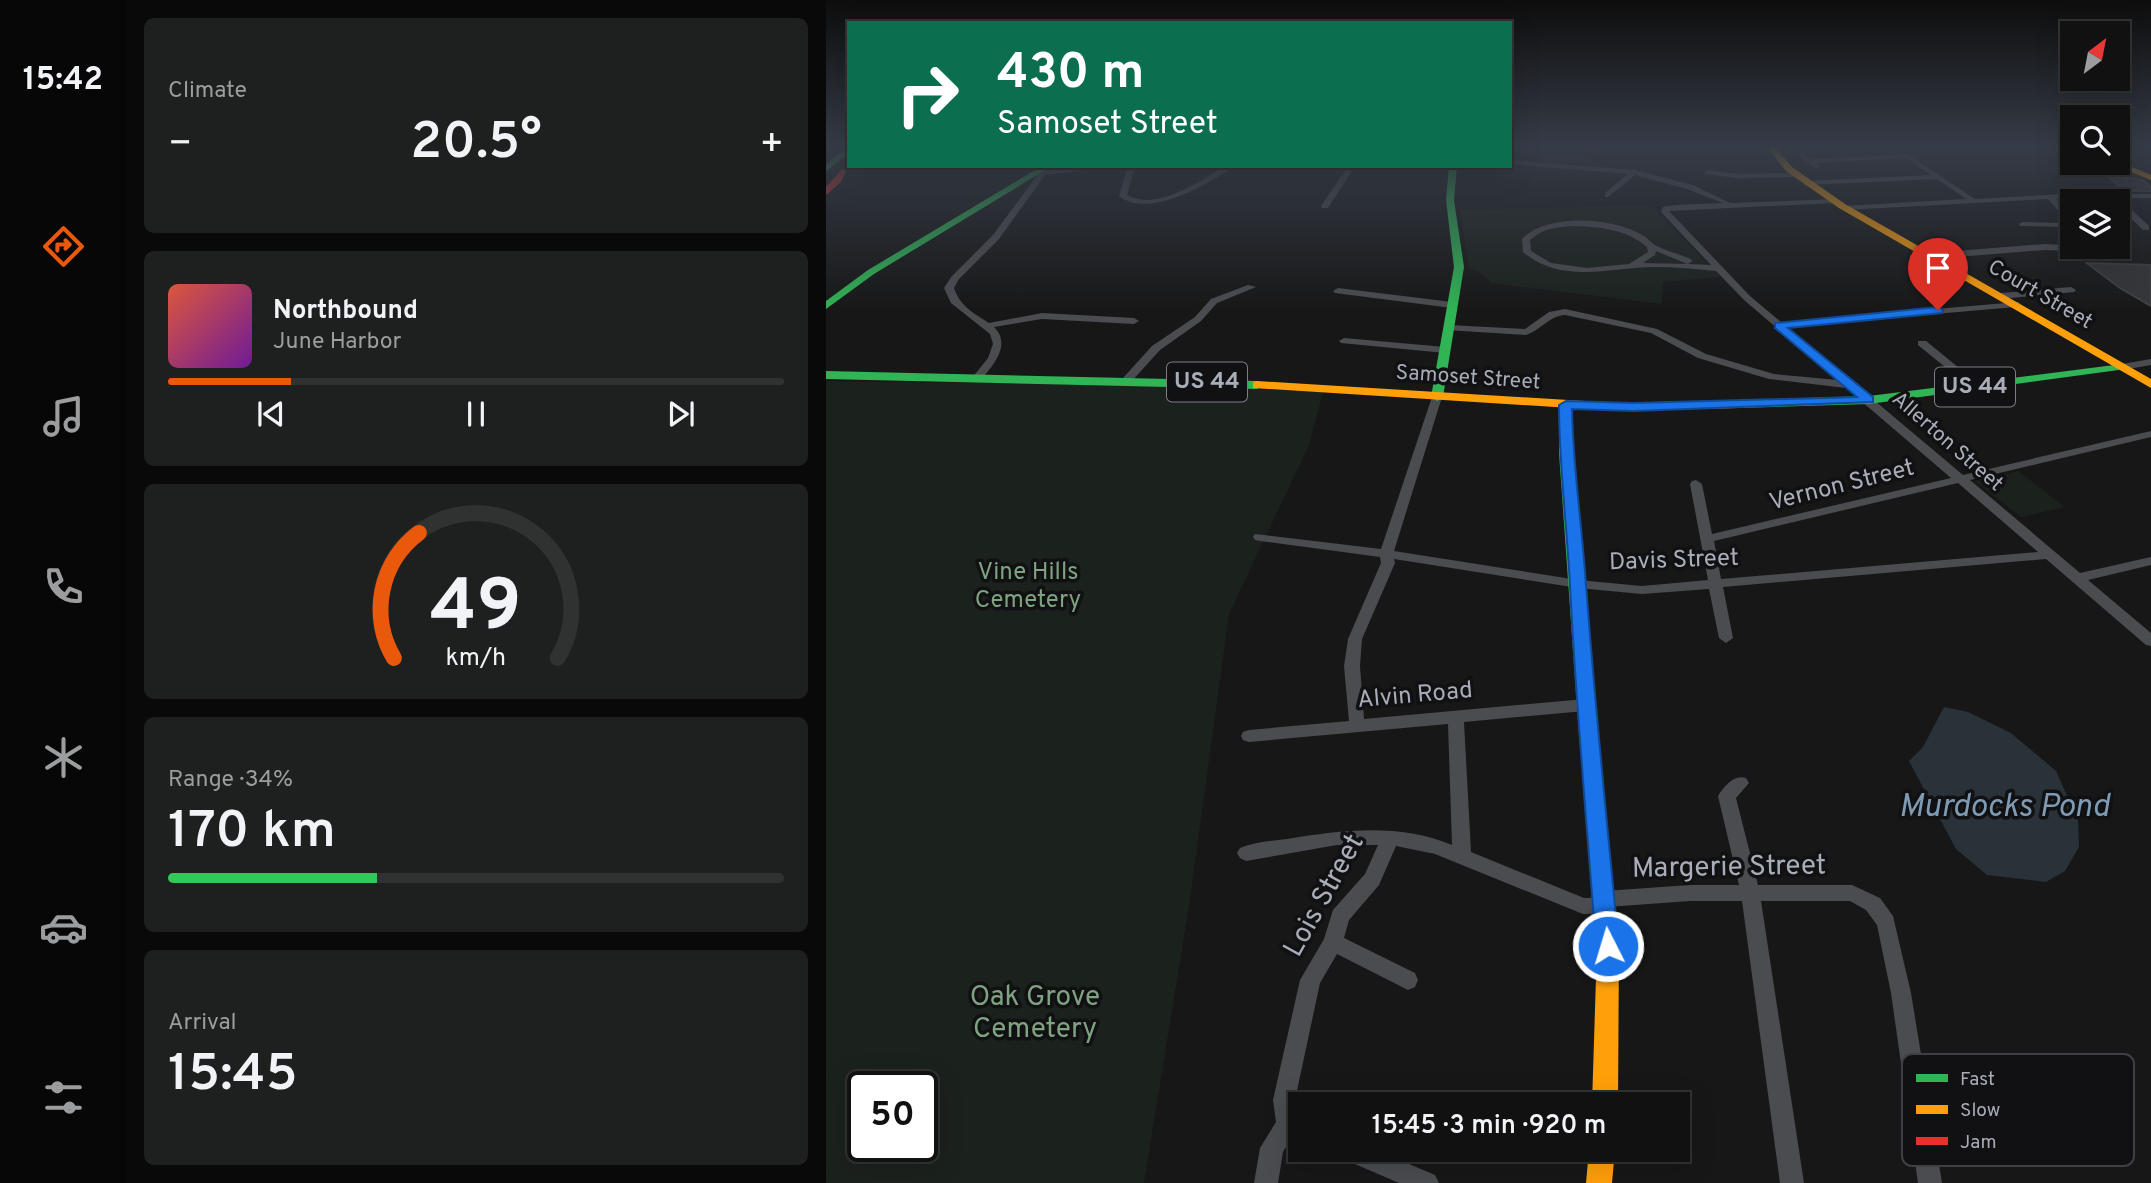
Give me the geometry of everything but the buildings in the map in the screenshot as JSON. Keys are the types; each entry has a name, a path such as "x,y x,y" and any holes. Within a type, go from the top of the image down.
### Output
{"main road":[{"path":"826,306 864,276 990,202"},
{"path":"1437,397 1459,267 1451,202"},
{"name":"Court Street","path":"1836,202 2151,384"},
{"name":"Samoset Street","path":"826,374 1209,382 1566,405 1652,407 1869,400 2122,367"},
{"name":"Samoset Street","path":"826,368 977,378"},
{"path":"1566,405 1569,499 1604,899 1608,993 1605,1092"},
{"path":"1599,1183 1601,1162"}],"street":[{"path":"977,378 994,359 998,348 996,336 954,300 949,290 950,285 996,237 1022,202"},
{"path":"1325,206 1328,202"},
{"path":"1726,202 1733,205"},
{"name":"Allerton Street","path":"1920,202 1733,205 1675,207 1665,210 1666,216 1717,268 1779,325 2151,641"},
{"path":"2130,214 2146,228"},
{"path":"1592,223 1631,231 1644,238 1651,246 1688,261 1717,268 1661,264 1633,265 1601,271 1561,268 1531,257 1524,242 1533,233 1550,226 1592,223"},
{"path":"2023,224 2060,223"},
{"path":"1633,265 1648,257 1651,246"},
{"path":"1931,256 2060,248"},
{"path":"1127,380 1156,348 1198,319 1214,302 1251,287"},
{"path":"1779,325 2008,300 2071,290"},
{"path":"1338,291 1452,305"},
{"path":"1449,328 1526,332 1536,328 1550,314 1565,312 1662,334 1702,356 1773,377 1852,385"},
{"path":"986,326 1042,316 1134,321"},
{"path":"1344,341 1445,350"},
{"path":"1922,343 1976,387"},
{"path":"2122,367 2151,362"},
{"path":"1357,726 1352,666 1355,639 1388,563 1386,555 1437,397"},
{"name":"Vernon Street","path":"1706,539 1779,524 1959,478 2151,434"},
{"path":"1696,484 1726,638"},
{"name":"Davis Street","path":"1260,537 1578,584 1642,590 2050,555"},
{"path":"2078,578 2151,561"},
{"name":"Alvin Road","path":"1249,736 1585,705"},
{"path":"1456,717 1462,858"},
{"path":"1734,789 1792,1183"},
{"name":"Margerie Street","path":"1246,853 1337,838 1390,838 1423,842 1583,906 1592,906 1604,899 1750,892 1852,893 1873,904 1886,922 1910,1054"},
{"name":"Lois Street","path":"1288,1110 1284,1100 1310,980 1333,942 1340,916 1372,879 1390,838"},
{"path":"1333,942 1408,980"},
{"name":"Lois Street","path":"1266,1183 1272,1148 1288,1132"},
{"path":"1377,1162 1427,1183"}],"green space":[{"path":"1643,205 1653,207 1720,277 1663,282 1662,304 1491,283 1478,271 1469,269 1460,210"},
{"name":"Vine Hills Cemetery","path":"826,381 1198,386 1323,392 1309,445 1229,614 1189,906 1144,1183 826,1183"},
{"path":"2018,471 2065,507 2021,517 1975,481"}],"water":[{"name":"Murdocks Pond","path":"1944,707 1968,712 2011,733 2056,771 2078,820 2079,847 2065,871 2046,882 1987,875 1956,849 1909,761 1923,747"}],"traffic: fast":[{"path":"826,306 871,272 988,202"},
{"path":"1437,397 1459,267 1450,202"},
{"path":"1739,404 1869,400 2122,367"},
{"path":"826,375 1257,385"},
{"path":"1566,405 1566,453 1587,721"}],"traffic: slow":[{"path":"1837,202 2151,384"},
{"path":"1257,385 1617,407 1739,404"},
{"path":"1587,721 1608,946 1605,1092"},
{"path":"1599,1183 1601,1162"}],"route":[{"path":"1608,946 1580,644 1578,584 1566,453 1566,405 1634,407 1869,400 1779,325 1938,310"}],"park label":[{"name":"Oak Grove Cemetery","path":"1035,1014"}]}
